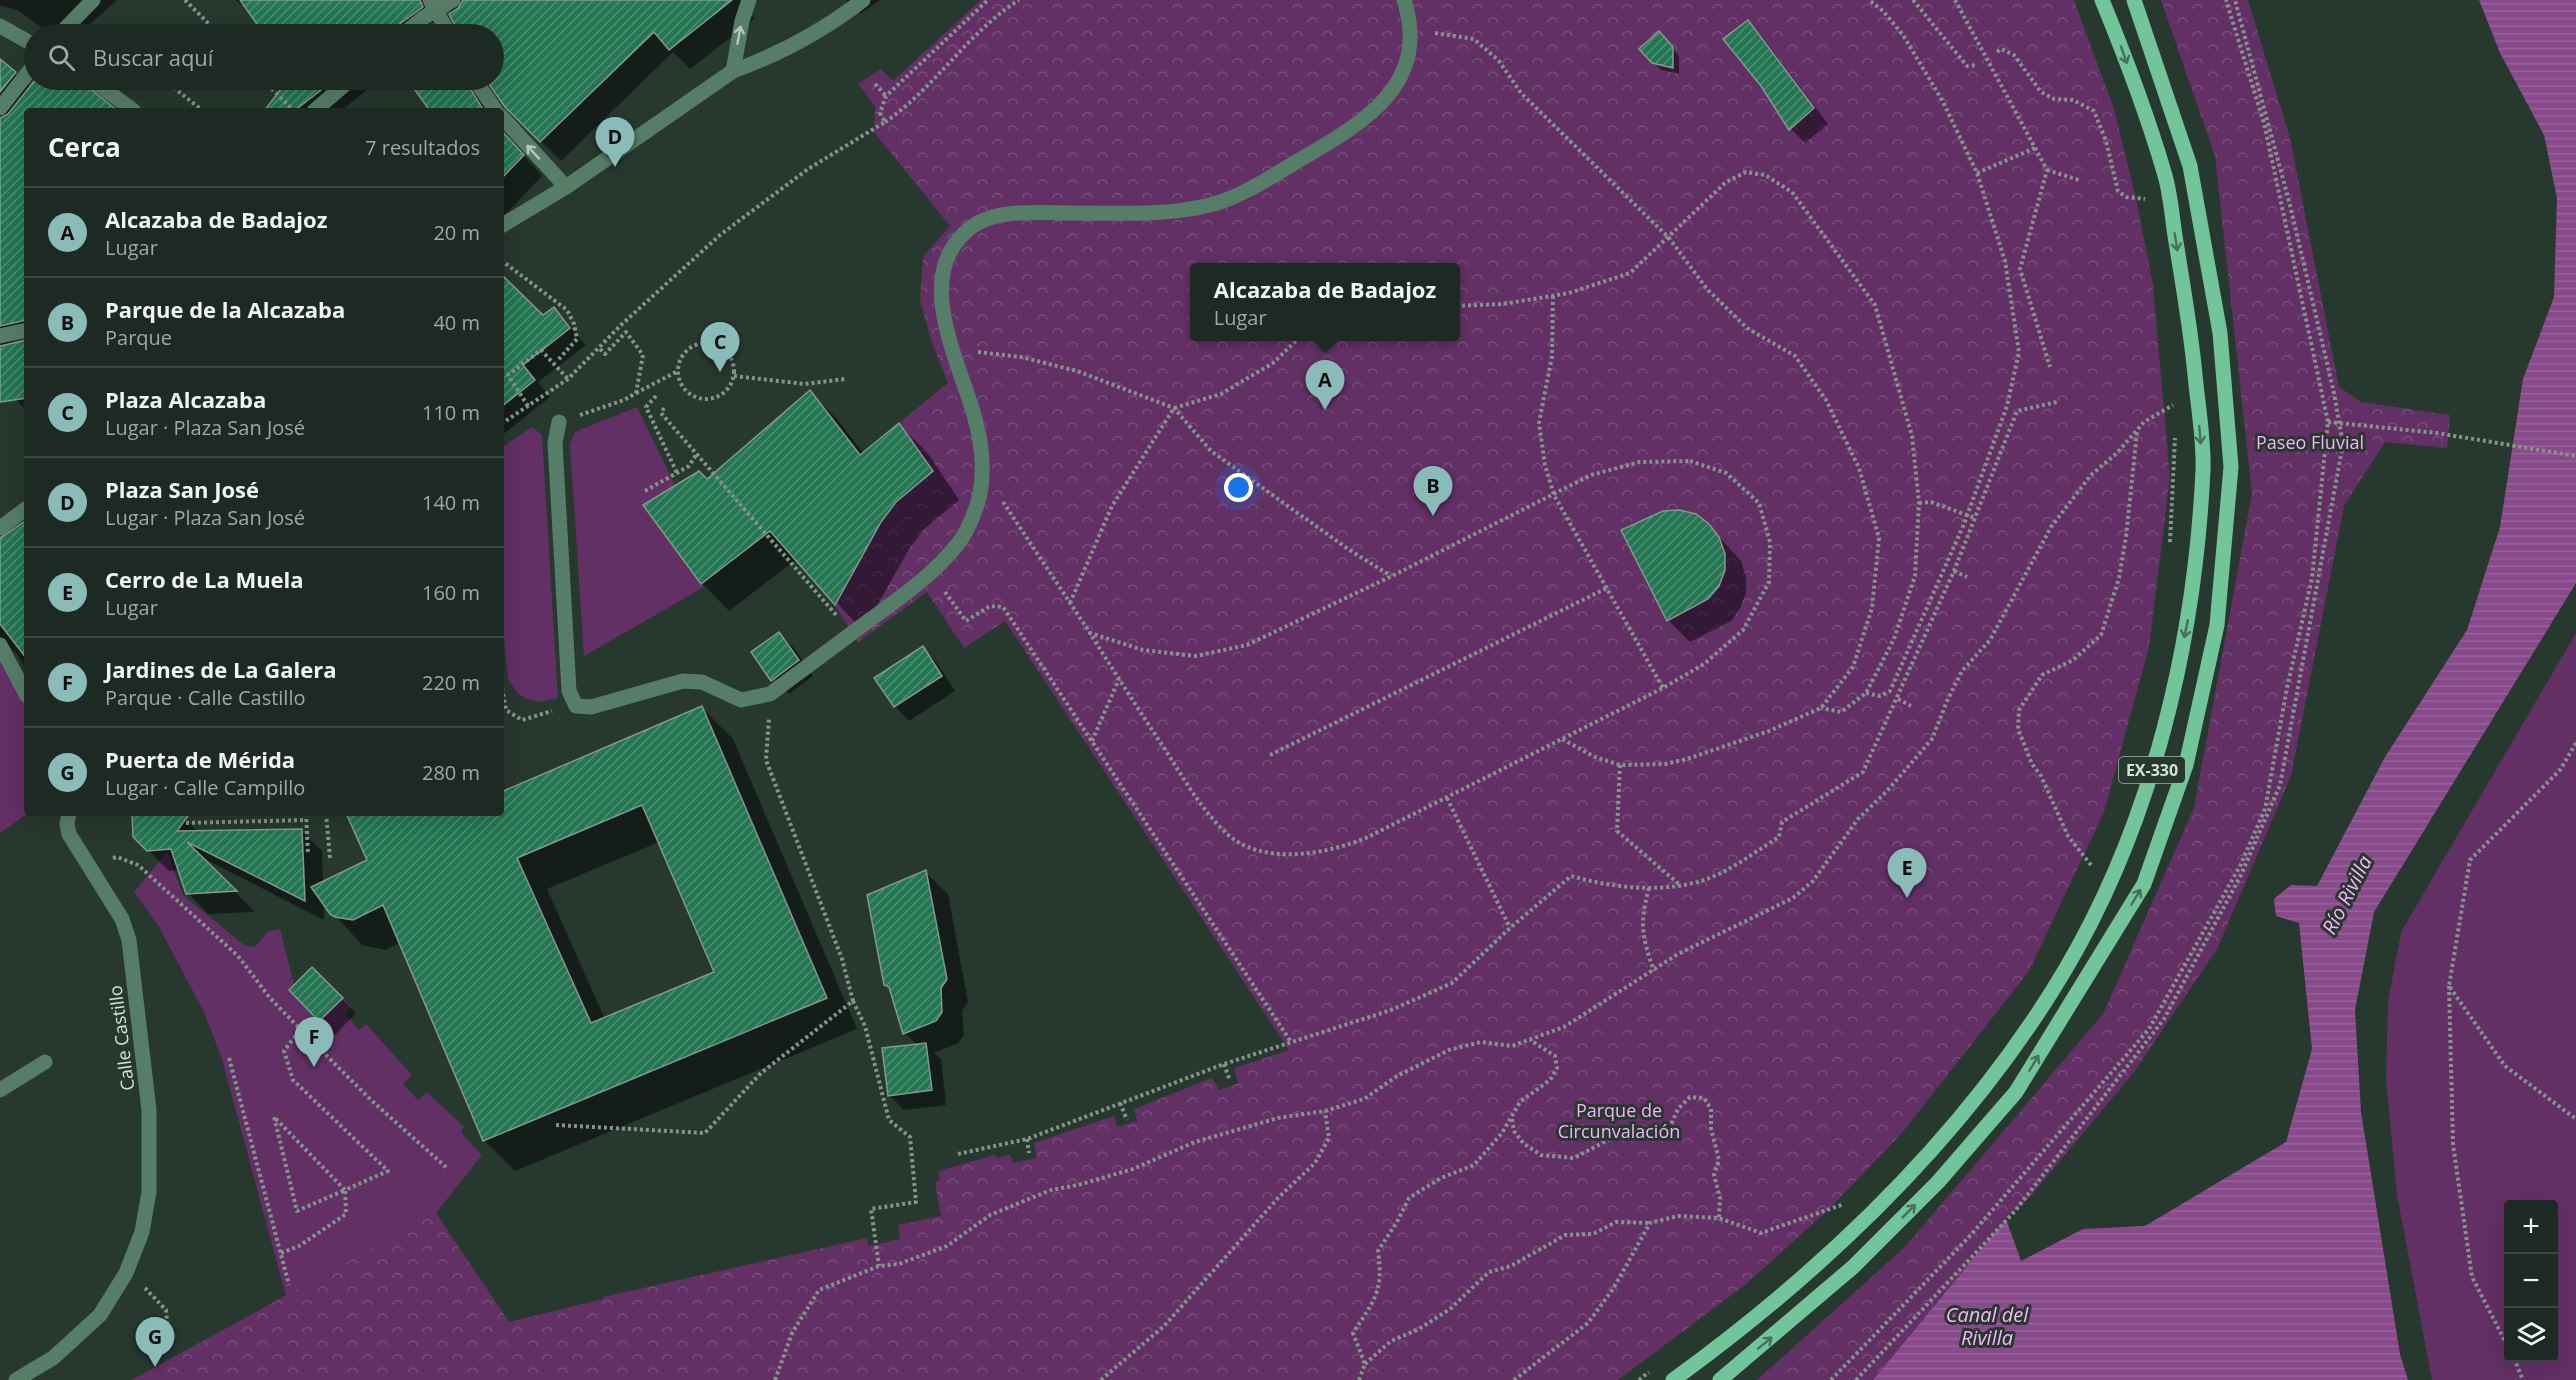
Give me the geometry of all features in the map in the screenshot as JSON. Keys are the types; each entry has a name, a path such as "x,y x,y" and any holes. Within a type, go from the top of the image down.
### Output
{"main road":[{"name":"EX-330","path":"1673,1380 1757,1315 1831,1251 1916,1168 1990,1081 2065,970 2115,873 2156,759 2188,624 2203,467 2191,336 2165,176 2103,0"},
{"name":"EX-330","path":"1720,1380 1853,1268 1938,1182 2016,1092 2144,884 2186,765 2217,625 2231,467 2220,333 2190,166 2134,0"}],"street":[{"path":"70,24 93,0"},
{"path":"413,24 432,5 453,0"},
{"path":"733,71 748,0"},
{"path":"504,224 566,187 733,71 764,60 818,32 863,0"},
{"path":"559,422 555,443 568,679 569,691 576,706 591,707 683,681 702,682 741,700 770,693 916,586 958,544 976,505 983,468 975,417 951,349 940,296 947,255 974,225 1012,213 1169,210 1209,205 1248,190 1352,129 1388,98 1405,69 1410,31 1404,0"},
{"path":"432,5 443,24"},
{"path":"0,26 24,39"},
{"path":"0,108 24,78"},
{"path":"106,90 130,108"},
{"path":"317,108 338,90"},
{"path":"482,90 494,108"},
{"path":"504,119 566,187"},
{"path":"0,336 24,331"},
{"path":"0,528 24,510"},
{"path":"0,645 24,690"},
{"name":"Calle Castillo","path":"16,1380 53,1358 100,1315 126,1273 142,1232 149,1192 151,1151 146,1068 129,940 122,919 69,834 68,816"},
{"path":"0,1090 45,1062"}],"path":[{"path":"185,0 209,24"},
{"path":"885,122 880,113 886,96 988,0"},
{"path":"1866,693 1880,696 1890,691 1967,515 2007,406 2019,352 2005,261 1977,173 1942,100 1903,35 1869,0"},
{"path":"1876,5 1879,0"},
{"path":"1913,0 1967,66 1976,65"},
{"path":"1954,0 2046,170 2020,270 2050,367"},
{"path":"1831,1380 1969,1237 2149,1029 2240,866 2265,809 2287,688 2312,578 2328,422 2264,123 2226,0"},
{"path":"504,422 568,379 720,235 808,169 885,122 1016,1"},
{"path":"1410,31 1474,39 1499,61 1521,93 1669,238 1707,289 1746,328 1795,356 1826,400 1859,468 1879,538 1872,608 1853,667 1821,708 1769,730 1688,759 1665,764 1620,765 1595,757 1562,740"},
{"path":"1997,52 2001,49 2014,55 2040,92 2054,99 2073,100 2094,111 2106,141 2118,190 2126,196 2146,199"},
{"path":"875,84 886,96"},
{"path":"177,90 199,108"},
{"path":"273,90 291,108"},
{"path":"1977,173 2035,148"},
{"path":"2046,170 2079,180"},
{"path":"1460,306 1503,304 1569,293 1630,273 1726,182 1746,172 1766,175 1792,192 1875,305 1912,436 1919,503 1915,576 1894,639 1866,693 1841,712 1821,708"},
{"path":"2144,188 2148,209"},
{"path":"504,262 567,310 574,324 577,339 558,360"},
{"path":"1553,296 1552,356 1539,423 1545,465 1554,495 1664,688"},
{"path":"599,348 605,354 627,332 643,355 636,393"},
{"path":"1070,603 1112,506 1174,408 1221,394 1273,363 1296,341"},
{"path":"708,343 725,351 731,358 734,376 724,393 707,399 690,394 684,388 678,371 680,362 690,348 708,343"},
{"path":"951,349 1021,357 1077,371 1174,408 1211,451 1348,549 1392,576"},
{"path":"528,405 508,375 541,350 568,379"},
{"path":"559,422 624,400 678,371"},
{"path":"734,376 805,384 845,379"},
{"path":"2172,394 2173,415"},
{"path":"656,396 646,406 677,473"},
{"path":"958,1154 1027,1139 1224,1064 1391,1010 1452,983 1510,928 1571,876 1603,885 1649,888 1681,885 1708,879 1779,837 1782,822 1863,772 1898,699 1954,570 2017,411 2056,402"},
{"path":"775,1380 792,1333 819,1290 879,1266 899,1264 946,1246 990,1215 1051,1190 1078,1185 1133,1169 1216,1136 1278,1118 1325,1111 1364,1099 1397,1076 1449,1050 1481,1042 1512,1046 1564,1027 1678,954 1793,898 1813,881 1858,819 1887,791 1932,739 1962,671 1990,640 2051,526 2091,475 2117,453 2144,422 2173,405"},
{"path":"664,408 661,413 826,601 851,634"},
{"path":"2328,422 2437,433 2576,456"},
{"path":"2115,873 2090,865 2068,836 2041,776 2032,764 2018,729 2019,710 2042,675 2073,660 2101,635 2118,578 2126,537 2138,429"},
{"path":"2170,552 2175,434"},
{"path":"645,491 689,466 696,455"},
{"path":"980,487 1000,498 1198,801 1227,834 1258,850 1295,855 1340,849 1562,740 1664,688 1704,664 1743,630 1769,582 1770,542 1759,503 1726,473 1690,461 1640,462 1601,472 1247,645 1197,656 1143,650 1090,633"},
{"path":"1919,503 1931,502 1975,518"},
{"path":"1954,570 1967,577"},
{"path":"930,572 966,621 990,606 1003,607 1291,1042"},
{"path":"1270,755 1607,588"},
{"path":"1092,741 1119,679"},
{"path":"770,693 766,760 842,958 853,1001 865,1026 889,1120 910,1137 916,1202 871,1209 879,1266"},
{"path":"504,699 506,711 522,720 576,706"},
{"path":"1898,699 1911,706"},
{"path":"2504,1339 2472,1277 2452,1144 2449,986 2470,860 2559,770 2576,743"},
{"path":"1620,765 1617,831 1681,885"},
{"path":"1447,798 1510,928"},
{"path":"306,816 308,854"},
{"path":"326,816 330,858"},
{"path":"186,824 306,820"},
{"path":"2085,874 2094,855"},
{"path":"88,864 117,857 138,865 238,956 270,998 300,1030 371,1100 448,1169"},
{"path":"1649,888 1643,910 1642,936 1654,971"},
{"path":"2449,986 2505,1066 2576,1119"},
{"path":"556,1125 705,1133 761,1073 853,1001"},
{"path":"281,1253 299,1246 346,1214 345,1190 274,1117 297,1211 345,1190 388,1172 293,1080 284,1051 300,1030"},
{"path":"1365,1364 1353,1333 1379,1292 1378,1251 1409,1198 1441,1178 1474,1165 1512,1119 1520,1102 1550,1080 1557,1068 1555,1056 1530,1040"},
{"path":"229,1058 289,1285"},
{"path":"1224,1064 1230,1081"},
{"path":"1512,1119 1514,1131 1541,1155 1574,1158 1626,1130 1652,1136 1669,1129 1678,1109 1690,1097 1704,1098 1711,1109 1711,1130 1719,1160 1714,1175 1719,1198 1719,1218"},
{"path":"1120,1103 1127,1120"},
{"path":"1101,1380 1164,1326 1278,1198 1315,1163 1329,1138 1325,1111"},
{"path":"1027,1139 1029,1153"},
{"path":"1359,1380 1365,1364 1390,1341 1419,1329 1450,1309 1489,1272 1511,1266 1565,1234 1593,1234 1616,1222 1650,1223 1678,1216 1719,1218 1761,1233 1849,1202 1840,1210"},
{"path":"1514,1380 1588,1323 1613,1289 1650,1223"},
{"path":"151,1292 166,1310 169,1344"},
{"path":"2516,1362 2523,1380"},
{"path":"1639,1380 1657,1366"}],"green space":[{"name":"Parque de Circunvalación","path":"981,0 2074,0 2114,109 2136,199 2153,285 2170,478 2149,647 2104,812 2029,971 1902,1133 1827,1211 1745,1285 1618,1380 132,1380 436,1213 509,1322 603,1299 603,1297 867,1238 868,1246 900,1239 898,1225 941,1216 935,1182 940,1181 938,1171 995,1155 997,1158 1010,1155 1013,1163 1037,1158 1034,1143 1114,1116 1117,1127 1137,1121 1134,1109 1212,1078 1219,1090 1238,1083 1234,1068 1289,1050 1005,621 964,648 927,592 858,642 835,605 865,549 887,516 915,485 933,471 899,423 948,383 932,343 920,300 923,257 950,226 874,132 875,106 858,84 881,69 893,81"},
{"name":"Paseo Fluvial","path":"2161,0 2248,0 2290,138 2339,387 2361,402 2450,415 2447,448 2385,442 2344,506 2291,776 2217,949 2134,1072 2030,1197 2006,1219 1873,1380 1757,1380 1905,1247 2103,1014 2194,808 2252,493 2215,156"},
{"path":"637,407 675,485 649,502 649,513 704,587 584,656 570,444 575,432"},
{"path":"532,427 542,435 558,698 539,702 518,694 508,679 504,637 504,446"},
{"path":"2576,633 2576,1380 2432,1380 2397,1195 2386,1079 2388,1002 2401,932"},
{"path":"0,659 24,702 25,816 0,833"},
{"path":"167,852 183,895 244,945 255,947 268,931 280,929 294,985 312,967 351,1007 345,1014 359,1030 366,1024 412,1075 403,1084 418,1100 427,1092 464,1127 461,1132 482,1155 436,1213 286,1296 222,1059 204,1012 159,927 134,892"}],"water":[{"path":"2479,0 2576,0 2576,583 2374,912 2355,1010 2361,1112 2400,1354 2408,1380 1873,1380 2006,1219 2021,1261 2083,1229 2145,1226 2286,1142 2312,1049 2299,923 2276,916 2274,899 2291,885 2317,886 2385,757 2467,630 2500,527 2523,379 2554,297 2557,198 2544,135 2500,53"}],"building":[{"path":"240,0 420,0 423,7 400,24 257,24"},
{"path":"463,0 732,0 669,50 654,32 540,142 505,107 493,90 504,90 504,24 454,24 449,14 458,8"},
{"path":"1748,20 1814,108 1789,130 1761,86 1723,39"},
{"path":"1659,31 1673,47 1673,68 1652,63 1639,49"},
{"path":"0,59 16,72 0,92"},
{"path":"27,90 92,90 114,108 24,108 24,321 0,326 0,118 8,114"},
{"path":"280,90 321,90 298,108 266,108"},
{"path":"415,90 471,90 482,108 428,108"},
{"path":"504,133 524,155 504,176"},
{"path":"504,277 543,315 554,307 570,328 523,365 535,380 504,405"},
{"path":"24,341 24,398 0,402 0,346"},
{"path":"810,390 860,455 899,423 933,471 896,502 881,522 835,605 770,531 701,584 643,505 699,471 707,479"},
{"path":"1679,510 1696,514 1709,524 1719,537 1725,554 1725,570 1719,586 1708,599 1667,621 1621,530 1663,511"},
{"path":"24,522 24,655 0,624 0,538"},
{"path":"779,632 799,660 771,681 751,652"},
{"path":"923,646 942,676 894,707 874,678"},
{"path":"702,706 827,998 483,1141 383,905 353,920 335,917 330,914 311,887 367,860 347,816 504,816 504,791","holes":["642,805 714,972 591,1023 517,858"]},
{"path":"132,816 188,816 177,831 302,829 305,901 187,842 237,891 186,894 171,849 147,851 133,837"},
{"path":"926,870 947,979 941,988 942,1012 936,1021 903,1034 889,987 884,985 867,895"},
{"path":"312,967 343,998 319,1021 289,990"},
{"path":"926,1043 932,1090 888,1096 882,1048"}],"place":[{"name":"Plaza San José","path":"615,167"},
{"name":"Plaza Alcazaba","path":"720,372"},
{"name":"Alcazaba de Badajoz","path":"1325,410"},
{"name":"Parque de la Alcazaba","path":"1433,516"},
{"name":"Cerro de La Muela","path":"1907,898"},
{"name":"Jardines de La Galera","path":"314,1067"},
{"name":"Puerta de Mérida","path":"155,1367"}],"water label":[{"name":"Río Rivilla","path":"2347,895"},
{"name":"Canal del Rivilla","path":"1987,1326"}]}
